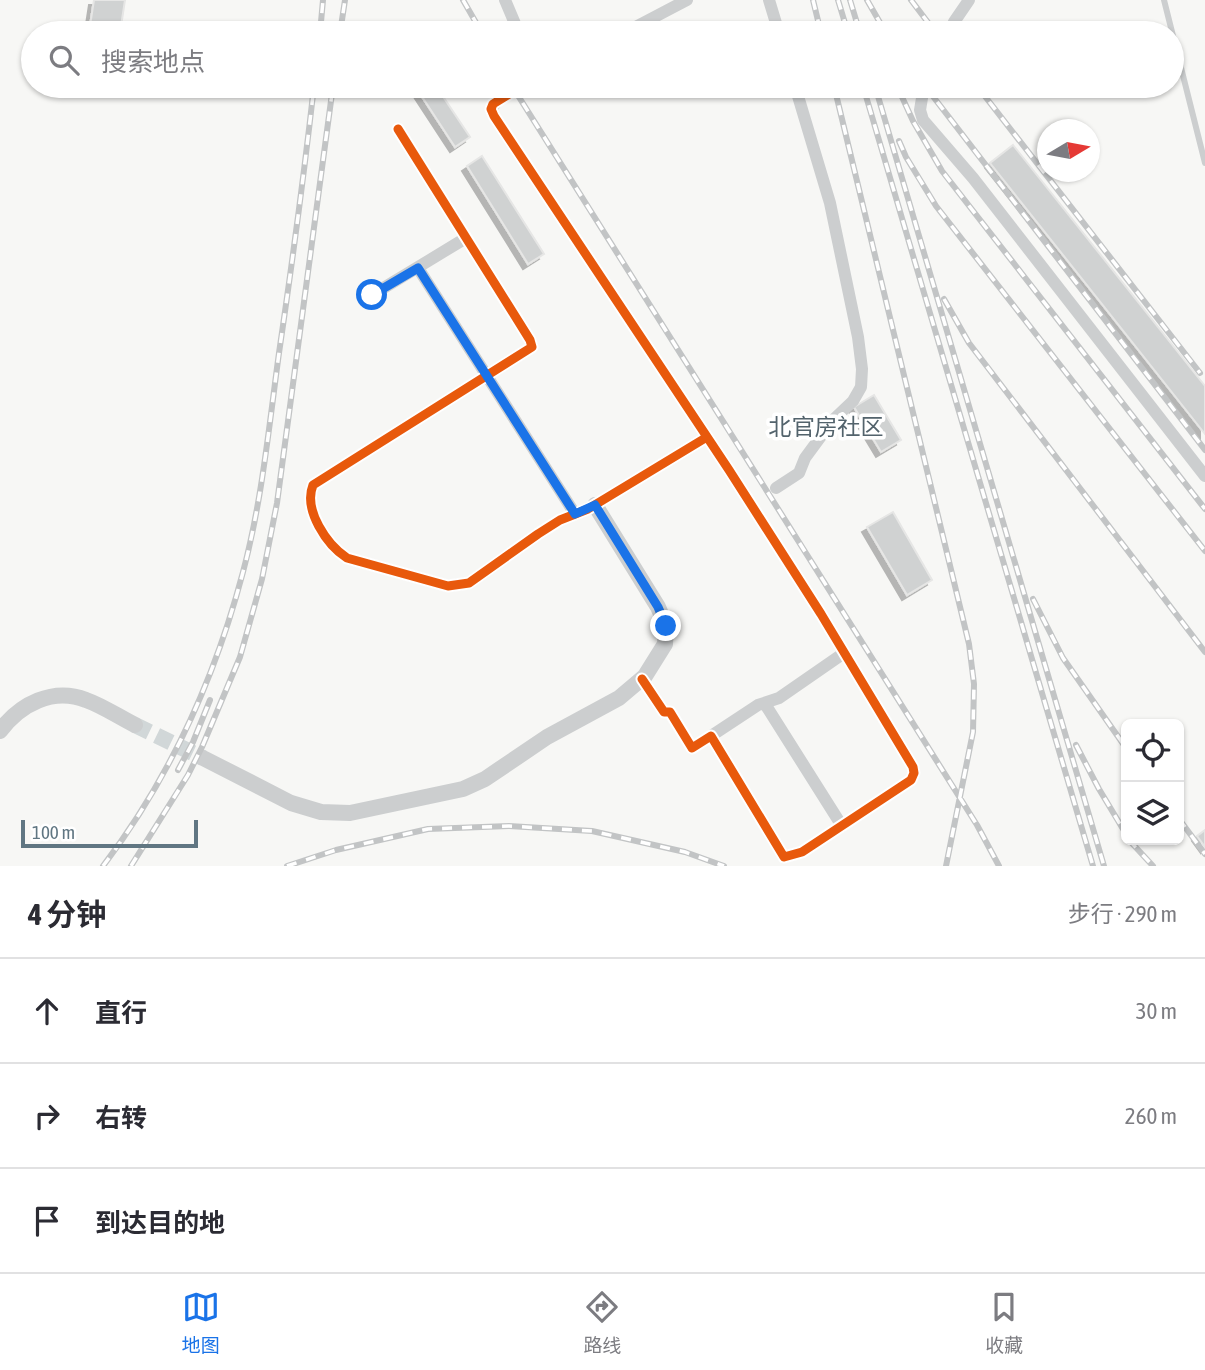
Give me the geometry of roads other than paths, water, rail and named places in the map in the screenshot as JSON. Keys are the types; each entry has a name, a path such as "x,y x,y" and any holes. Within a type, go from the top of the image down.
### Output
{"street":[{"path":"505,0 514,21"},
{"path":"647,21 687,0"},
{"path":"769,0 775,21"},
{"path":"955,21 969,0"},
{"path":"501,98 491,109 494,116 707,437 844,653 913,766 914,773 911,780 802,852 784,857 711,736"},
{"path":"776,488 799,473 805,458 833,420 853,401 860,387 862,369 858,337 830,203 799,98"},
{"path":"922,98 920,110 923,120 973,178 1205,476"},
{"path":"398,129 532,347 313,485 310,493 323,533 334,550 347,558 448,586 469,583 538,534 595,505 707,437"},
{"path":"372,295 466,238"},
{"path":"418,268 575,514"},
{"path":"203,758 291,803 321,812 350,813 463,789 547,737 619,698 642,679 665,644 666,626 658,607 595,505"},
{"path":"642,679 664,712 670,712 692,748 758,705 779,698 844,653"},
{"path":"0,731 10,718 33,701 55,695 84,698 135,725"},
{"path":"765,704 842,826"}],"lane":[{"path":"1164,0 1169,21"},
{"path":"1184,80 1205,163"}],"tunnel":[{"path":"135,725 203,758"}],"railway":[{"path":"321,21 323,0"},
{"path":"342,21 345,0"},
{"path":"463,0 475,21"},
{"path":"813,0 818,21"},
{"path":"838,0 844,21"},
{"path":"850,0 856,21"},
{"path":"867,0 879,21"},
{"path":"911,0 927,21"},
{"path":"103,866 149,798 188,726 219,650 243,572 264,463 313,98"},
{"path":"131,866 188,775 202,747 240,657 262,579 277,503 331,98"},
{"path":"520,98 977,825 999,866"},
{"path":"837,98 969,644 974,684 973,732 946,866"},
{"path":"867,98 1093,866"},
{"path":"879,98 1104,866"},
{"path":"902,98 942,171 1205,509"},
{"path":"934,98 1205,450"},
{"path":"986,98 1200,373"},
{"path":"899,141 936,206 1205,551"},
{"path":"944,299 969,343 1205,652"},
{"path":"1033,599 1063,658 1121,741"},
{"path":"178,770 210,700"},
{"path":"1076,745 1121,826"},
{"path":"287,866 336,850 428,829 509,826 592,831 685,852 724,866"},
{"path":"1184,826 1205,854"},
{"path":"1134,845 1153,866"}],"district":[{"name":"北官房社区","path":"826,427"}]}
